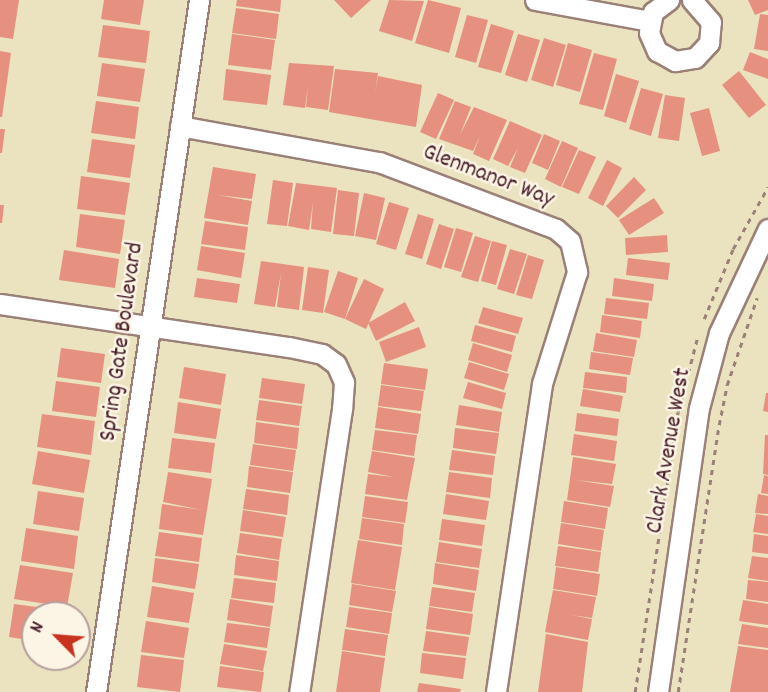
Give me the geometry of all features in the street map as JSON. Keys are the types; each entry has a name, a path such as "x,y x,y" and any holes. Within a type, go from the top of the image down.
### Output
{"street":[{"name":"Spring Gate Boulevard","path":"96,692 199,0"},
{"path":"535,0 649,21"},
{"path":"669,0 649,21 649,33 657,51 675,61 695,58 712,33 707,12 692,0"},
{"name":"Glenmanor Way","path":"180,126 380,162 556,229 570,241 577,272 542,384 496,692"},
{"name":"Clark Avenue West","path":"658,692 699,408 719,332 768,229"},
{"path":"0,304 150,324 322,354 336,364 344,382 299,692"}],"path":[{"name":"Clark Avenue West","path":"678,692 719,425 741,340 762,287"}],"building":[{"path":"0,0 19,0 13,39 0,37"},
{"path":"104,0 144,0 140,25 101,19"},
{"path":"237,0 281,0 280,12 236,6"},
{"path":"334,0 371,0 351,18"},
{"path":"389,0 424,1 412,41 379,31"},
{"path":"428,0 461,8 449,53 415,43"},
{"path":"748,0 768,0 768,10 755,15"},
{"path":"236,8 279,14 276,39 232,33"},
{"path":"760,14 768,15 768,51 754,49"},
{"path":"467,15 488,20 476,63 455,57"},
{"path":"491,24 514,31 501,73 478,67"},
{"path":"103,25 150,31 146,63 98,57"},
{"path":"232,34 275,40 271,70 228,65"},
{"path":"518,34 540,40 527,82 505,75"},
{"path":"544,38 566,45 553,87 531,80"},
{"path":"568,43 592,50 580,92 556,85"},
{"path":"0,51 11,53 2,117 0,117"},
{"path":"750,52 768,59 768,79 743,70"},
{"path":"594,53 617,59 603,110 579,104"},
{"path":"102,63 145,69 140,102 97,96"},
{"path":"289,63 334,66 328,110 306,107 308,86 305,108 283,105"},
{"path":"226,69 271,75 267,105 223,100"},
{"path":"335,69 378,73 375,93 378,76 422,85 416,127 329,112"},
{"path":"739,71 766,105 749,118 722,85"},
{"path":"616,74 639,81 626,123 604,116"},
{"path":"641,88 663,94 651,136 629,129"},
{"path":"438,93 454,100 436,139 420,132"},
{"path":"665,95 685,98 679,141 658,138"},
{"path":"96,101 139,107 135,139 91,133"},
{"path":"455,101 471,107 460,135 474,107 507,120 489,161 473,154 480,136 473,151 439,139"},
{"path":"709,108 720,151 702,156 690,113"},
{"path":"510,121 542,135 525,173 510,167 518,148 508,166 493,159"},
{"path":"0,129 5,129 2,153 0,153"},
{"path":"544,134 560,141 548,170 532,163"},
{"path":"92,139 135,145 130,178 87,172"},
{"path":"562,141 578,148 561,187 545,179"},
{"path":"579,150 596,157 579,194 562,187"},
{"path":"607,160 622,168 603,206 588,198"},
{"path":"213,167 256,174 252,199 217,195 252,201 248,225 204,218"},
{"path":"81,176 130,183 125,215 77,209"},
{"path":"634,177 646,190 618,218 606,206"},
{"path":"273,180 293,183 287,226 267,224"},
{"path":"296,183 337,188 331,232 311,229 313,203 309,230 288,226"},
{"path":"338,190 359,193 354,236 333,234"},
{"path":"364,193 385,198 376,240 355,236"},
{"path":"654,198 664,213 629,235 619,220"},
{"path":"389,202 409,208 396,250 376,244"},
{"path":"0,205 4,205 2,223 0,223"},
{"path":"80,214 125,220 120,254 76,247"},
{"path":"418,214 434,219 422,259 405,254"},
{"path":"205,221 248,227 245,250 201,244"},
{"path":"439,224 454,229 441,269 426,264"},
{"path":"456,228 473,233 461,272 444,267"},
{"path":"667,235 668,252 626,255 625,238"},
{"path":"475,236 491,241 478,282 461,277"},
{"path":"492,241 507,245 496,285 481,281"},
{"path":"201,246 245,253 241,278 197,270"},
{"path":"510,249 527,254 514,294 497,289"},
{"path":"64,250 119,259 115,288 59,280"},
{"path":"528,255 544,260 532,299 516,295"},
{"path":"628,258 670,263 668,280 626,275"},
{"path":"261,261 304,267 299,310 277,307 281,273 275,307 254,304"},
{"path":"308,267 329,270 323,313 302,310"},
{"path":"338,271 358,278 345,319 324,312"},
{"path":"197,278 240,284 237,303 194,297"},
{"path":"614,278 654,284 652,301 612,296"},
{"path":"364,279 384,289 366,329 345,319"},
{"path":"606,298 649,303 647,319 604,314"},
{"path":"405,302 415,321 376,341 368,323"},
{"path":"483,307 523,318 518,334 478,323"},
{"path":"602,315 642,321 640,338 600,332"},
{"path":"475,325 516,336 512,352 471,341"},
{"path":"419,327 426,347 386,362 379,342"},
{"path":"596,333 637,340 634,357 593,351"},
{"path":"473,343 512,355 507,372 468,360"},
{"path":"61,348 105,354 101,383 57,377"},
{"path":"591,352 633,358 630,375 589,369"},
{"path":"469,362 509,374 504,390 464,378"},
{"path":"384,363 428,369 425,390 381,384"},
{"path":"184,367 226,374 221,405 179,398"},
{"path":"585,372 627,377 626,393 583,388"},
{"path":"262,378 305,384 302,404 259,398"},
{"path":"56,381 100,387 96,417 52,411"},
{"path":"468,382 506,393 502,409 463,398"},
{"path":"381,385 424,391 421,411 378,406"},
{"path":"583,389 623,396 620,412 580,406"},
{"path":"768,393 768,412 763,411"},
{"path":"259,400 302,406 299,426 256,420"},
{"path":"178,402 221,409 216,439 174,433"},
{"path":"459,405 502,412 499,432 456,425"},
{"path":"378,407 421,414 418,434 375,428"},
{"path":"577,413 619,419 617,436 575,431"},
{"path":"42,414 95,421 91,455 37,447"},
{"path":"256,422 299,428 297,449 254,443"},
{"path":"455,428 499,433 496,454 453,448"},
{"path":"375,430 417,435 414,456 372,450"},
{"path":"574,434 617,441 614,461 571,455"},
{"path":"765,435 768,435 768,475 763,474"},
{"path":"172,438 215,443 211,473 168,468"},
{"path":"253,444 296,450 293,471 250,465"},
{"path":"452,450 495,456 493,475 449,470"},
{"path":"38,451 90,460 84,493 32,484"},
{"path":"372,451 415,458 407,500 365,494 368,474 394,477 368,472"},
{"path":"573,457 616,464 612,484 575,480 614,486 610,507 567,500"},
{"path":"249,466 293,472 290,493 247,487"},
{"path":"168,472 212,479 203,535 159,529 162,504 202,510 163,502"},
{"path":"449,472 492,478 490,498 446,492"},
{"path":"764,475 768,476 768,494 761,493"},
{"path":"246,489 289,495 287,515 243,509"},
{"path":"38,491 84,498 79,531 33,524"},
{"path":"446,494 489,501 486,520 443,514"},
{"path":"758,494 768,496 768,514 755,513"},
{"path":"365,496 408,502 405,523 362,517"},
{"path":"564,501 608,508 605,529 561,522"},
{"path":"243,510 286,517 283,537 240,531"},
{"path":"756,514 768,516 768,534 753,532"},
{"path":"362,518 404,524 402,545 359,539"},
{"path":"442,519 485,525 482,546 439,540"},
{"path":"561,523 604,530 601,551 558,544"},
{"path":"26,528 78,536 74,569 21,561"},
{"path":"159,532 202,538 199,562 155,556"},
{"path":"240,533 282,539 279,560 237,553"},
{"path":"754,534 768,536 768,554 752,552"},
{"path":"358,540 402,547 395,590 351,583"},
{"path":"439,542 482,549 479,568 436,562"},
{"path":"558,546 601,552 598,572 555,566"},
{"path":"236,555 279,561 277,581 234,575"},
{"path":"752,556 768,558 768,581 748,578"},
{"path":"155,558 199,564 195,589 152,582"},
{"path":"435,563 479,570 476,591 433,584"},
{"path":"20,565 73,573 68,601 14,599"},
{"path":"556,567 600,574 597,596 553,589"},
{"path":"234,578 276,583 274,603 231,598"},
{"path":"748,580 768,582 768,602 746,599"},
{"path":"352,584 396,591 392,612 349,605"},
{"path":"152,586 194,593 189,623 147,617"},
{"path":"432,587 475,593 472,612 429,606"},
{"path":"553,590 596,597 592,618 571,615 592,619 588,640 545,632"},
{"path":"230,599 273,606 270,627 227,620"},
{"path":"743,600 768,604 768,625 739,621"},
{"path":"14,604 21,605 21,639 9,637"},
{"path":"349,607 392,613 389,634 346,627"},
{"path":"429,607 473,614 470,635 426,629"},
{"path":"146,621 189,628 184,658 141,652"},
{"path":"227,623 270,628 267,648 224,642"},
{"path":"742,624 768,628 768,648 738,644"},
{"path":"345,629 388,635 385,656 342,650"},
{"path":"426,631 469,637 466,656 423,651"},
{"path":"546,634 588,642 582,692 538,692"},
{"path":"224,644 267,651 263,671 220,664"},
{"path":"738,646 768,650 768,692 730,692"},
{"path":"342,651 385,658 380,692 336,692"},
{"path":"422,653 466,658 463,679 420,673"},
{"path":"141,655 184,660 180,692 137,687"},
{"path":"220,666 264,672 261,692 217,687"},
{"path":"419,683 461,689 460,692 417,692"}]}
